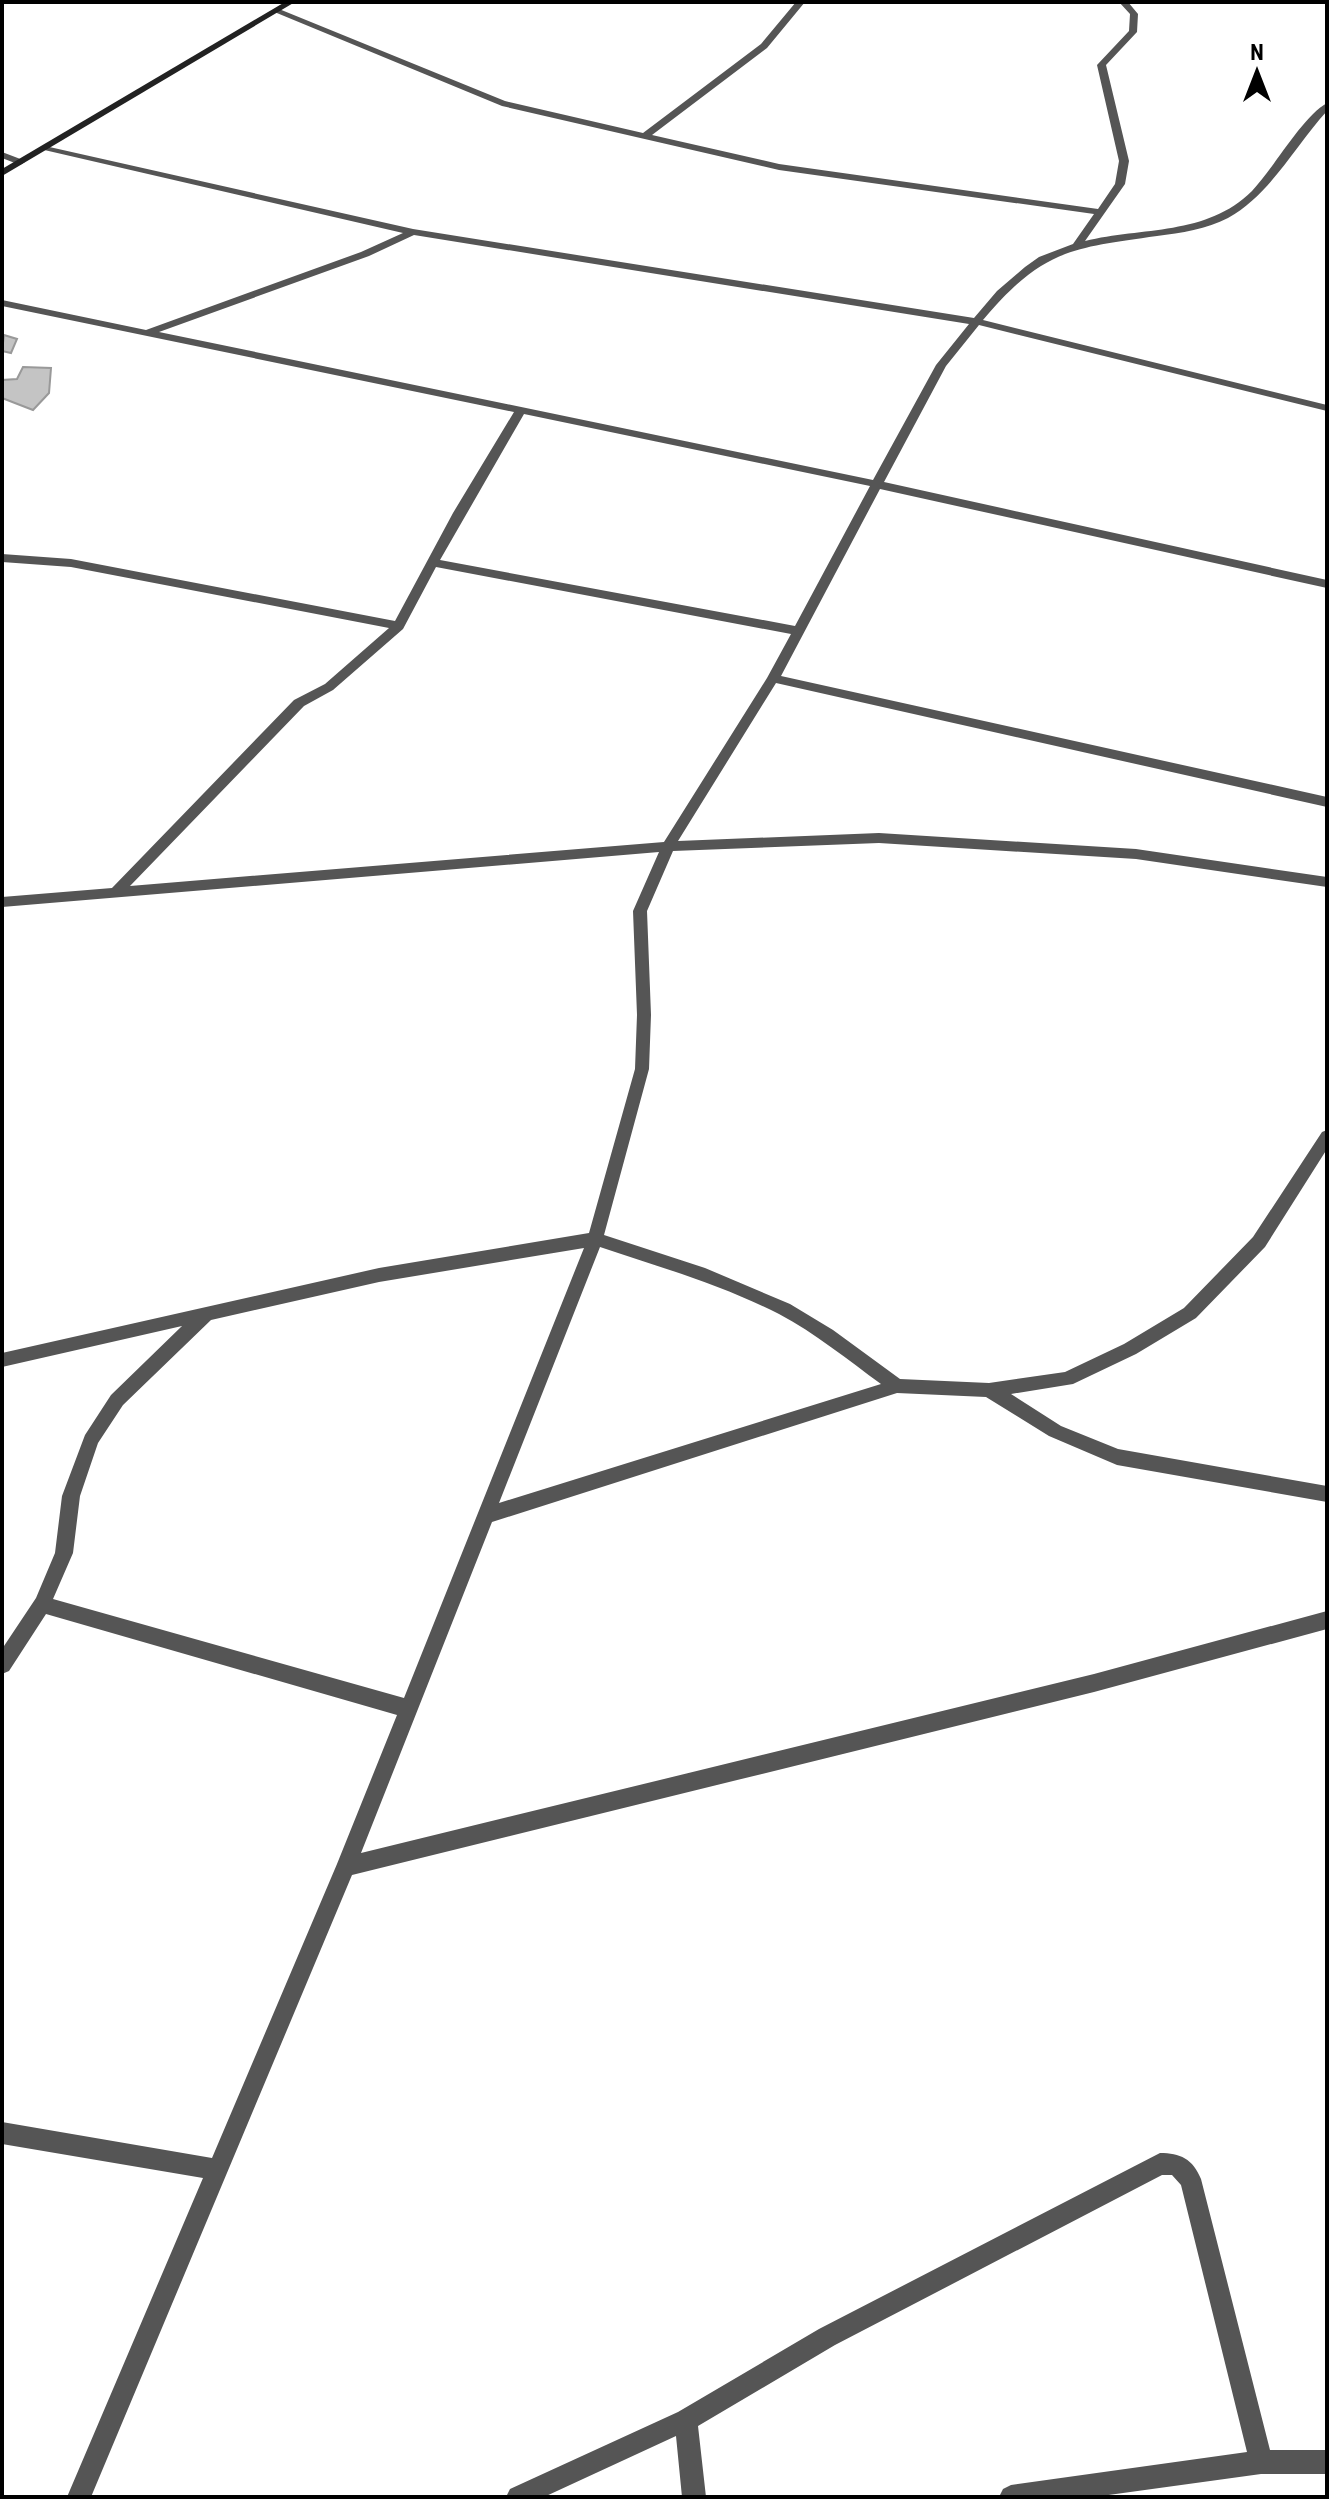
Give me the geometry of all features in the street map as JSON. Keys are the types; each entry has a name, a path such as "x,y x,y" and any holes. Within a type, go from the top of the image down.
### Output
{"street":[{"path":"2,173 291,2"},
{"path":"645,136 764,46 801,2"},
{"path":"1077,245 1120,184 1124,161 1101,65 1133,32 1134,14 1123,2"},
{"path":"276,11 502,103 779,167 1101,212"},
{"path":"79,2497 346,1867 595,1239 642,1069 644,1015 640,911 668,846 773,678 941,365 978,322 1035,265 1077,245 1189,226 1243,205 1327,106"},
{"path":"45,149 413,232 978,322 1327,408"},
{"path":"2,155 20,162"},
{"path":"146,334 341,264 413,232"},
{"path":"2,303 519,413 875,484 1327,584"},
{"path":"115,893 299,703 329,687 399,626 459,513 519,413"},
{"path":"2,558 71,563 399,626"},
{"path":"435,563 798,631"},
{"path":"773,678 1327,802"},
{"path":"2,902 668,846 879,838 1136,854 1327,882"},
{"path":"484,1516 897,1386 989,1390 1067,1379 1130,1349 1190,1313 1259,1242 1327,1136"},
{"path":"2,1360 379,1275 595,1239 699,1273 784,1309 827,1335 897,1386"},
{"path":"2,1665 42,1604 64,1553 71,1496 91,1440 117,1400 207,1312"},
{"path":"989,1390 1055,1431 1117,1457 1327,1494"},
{"path":"42,1604 409,1709"},
{"path":"346,1867 1094,1683 1327,1620"},
{"path":"2,2133 218,2170"},
{"path":"518,2497 686,2420 827,2337 1160,2164 1177,2164 1190,2179 1261,2462"},
{"path":"686,2420 694,2497"},
{"path":"1011,2497 1261,2462 1327,2462"}],"building":[{"path":"4,335 17,339 11,353 2,351"},
{"path":"23,367 51,368 49,393 33,410 2,398 2,380 17,379"}]}
